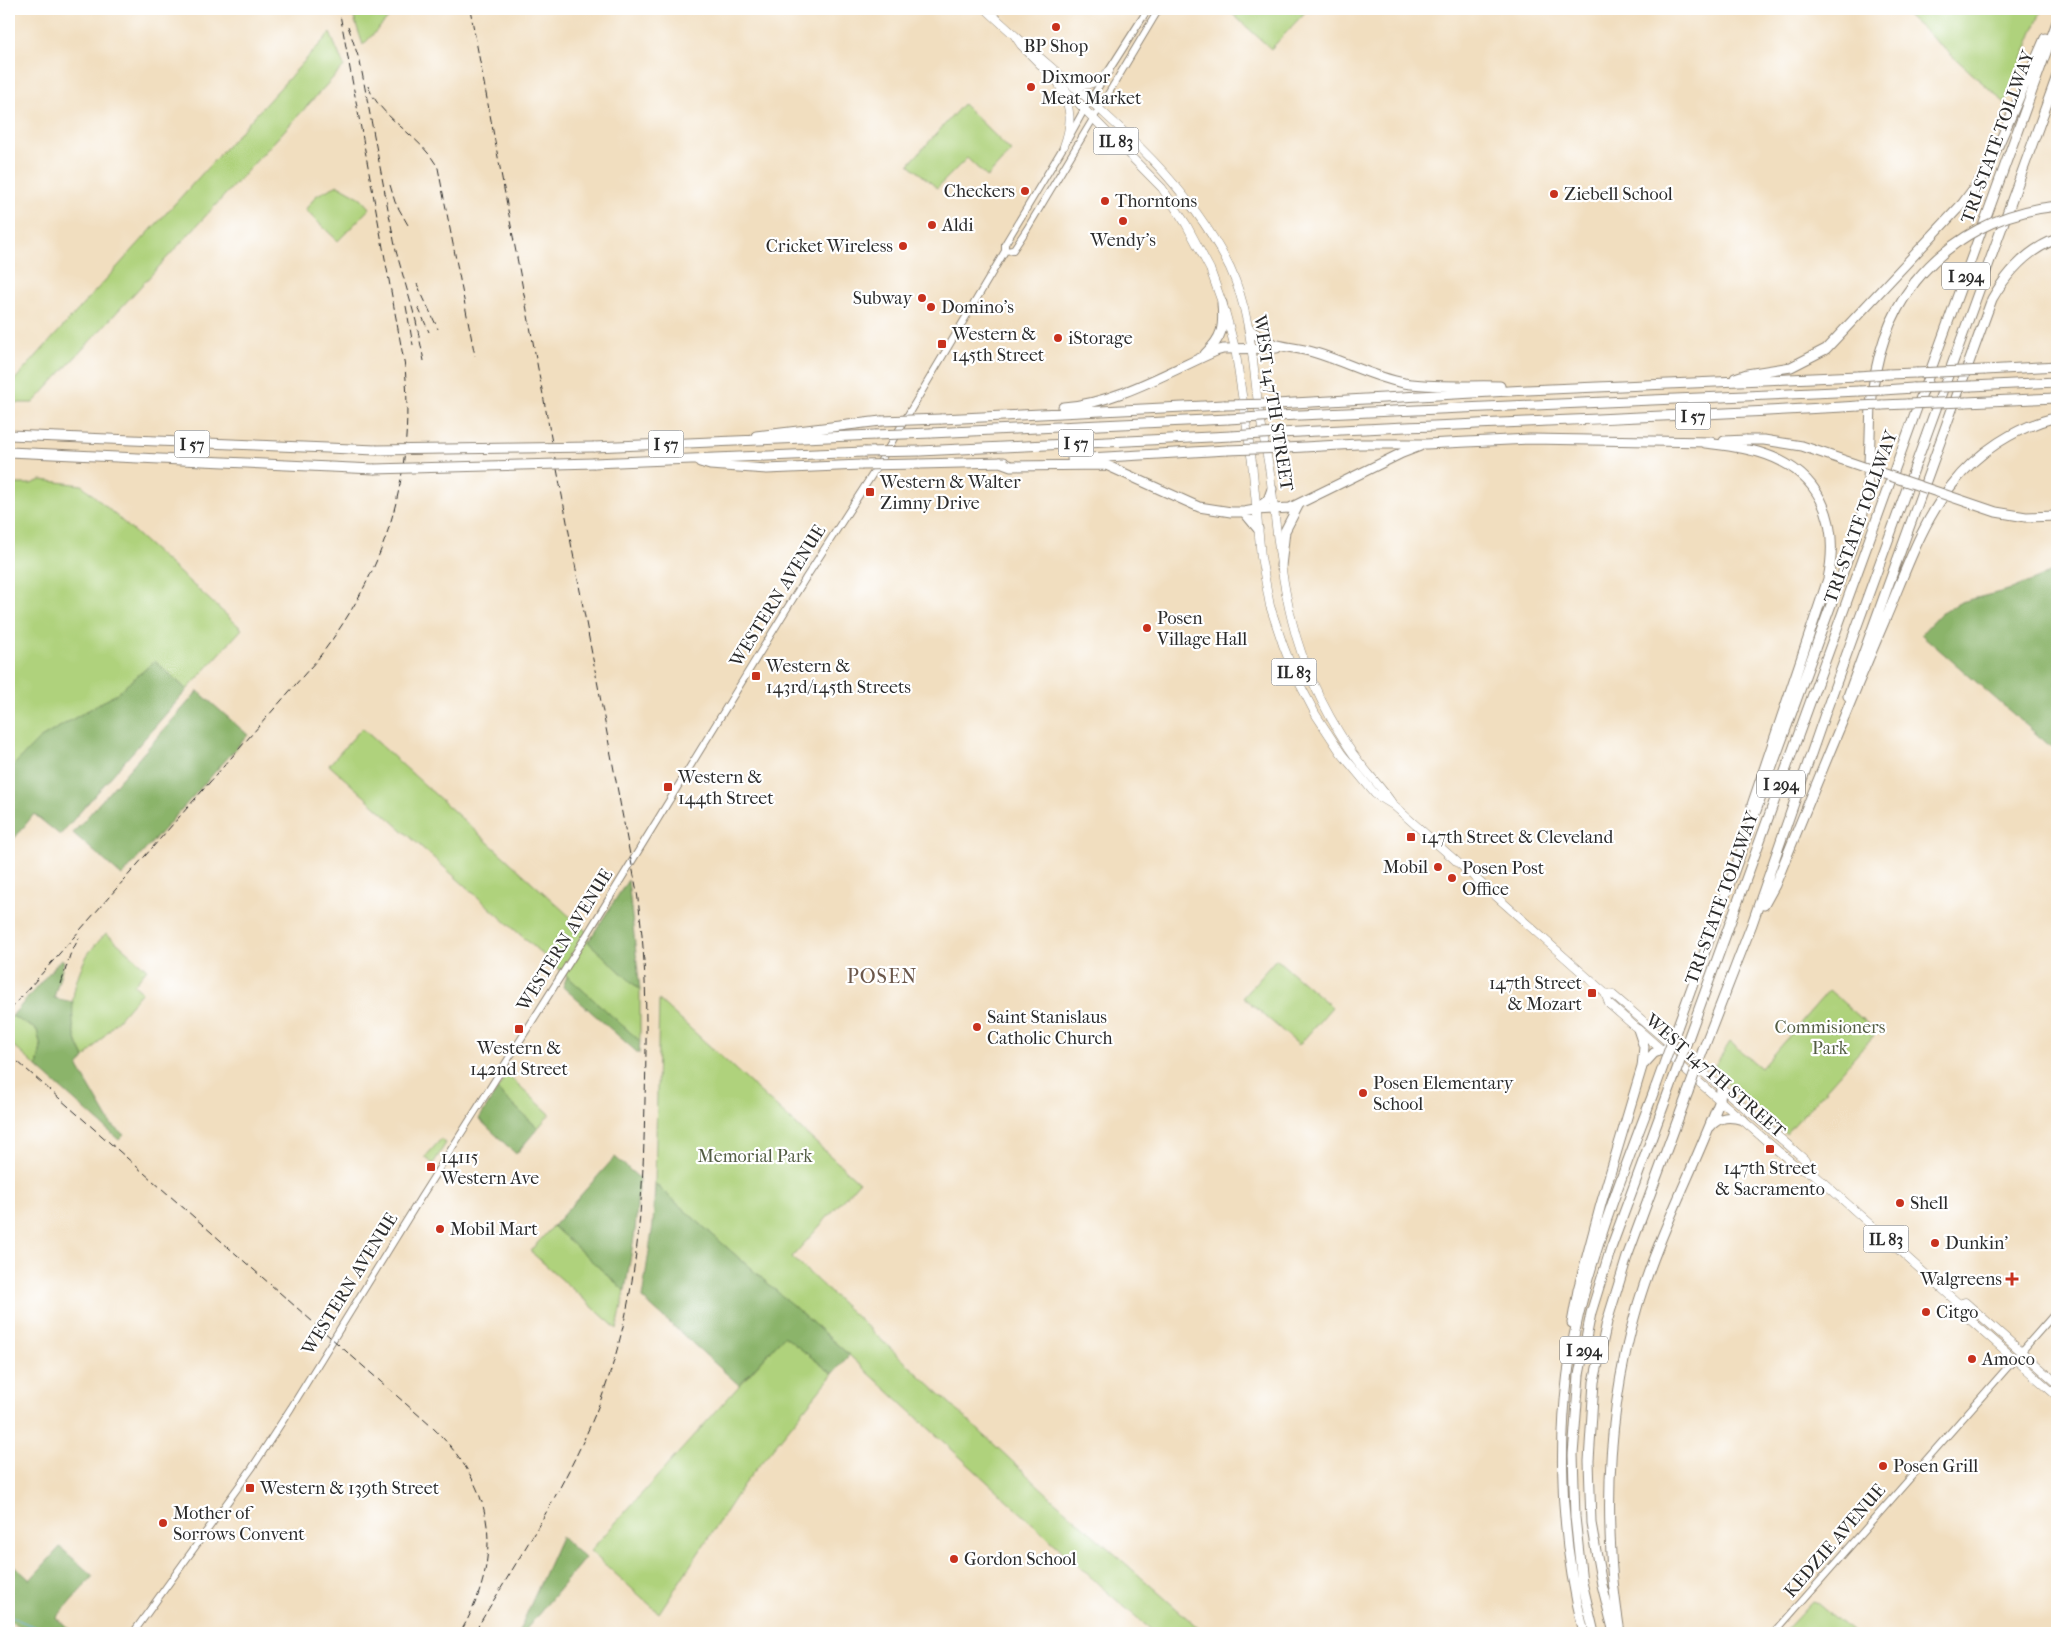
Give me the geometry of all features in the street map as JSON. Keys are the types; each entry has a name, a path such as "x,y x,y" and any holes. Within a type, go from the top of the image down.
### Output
{"highway":[{"path":"1726,382 1747,374 1791,367 1817,356 1826,349 1963,203 1981,181 1991,162 2057,13"},
{"name":"TRI-STATE TOLLWAY","path":"1594,1633 1582,1582 1575,1517 1573,1455 1579,1375 1592,1313 1611,1248 2057,22"},
{"name":"TRI-STATE TOLLWAY","path":"1614,1633 1602,1585 1591,1523 1589,1461 1594,1382 1607,1322 1627,1257 1703,1050 1752,924 1826,711 2057,76"},
{"path":"1584,1633 1570,1562 1564,1493 1563,1436 1569,1371 1583,1297 1656,1086 1860,525 1868,487 1871,406 1876,370 1890,324 1901,302 1916,282 1944,252 1977,230 2015,214 2057,206"},
{"path":"1838,730 1863,649 1992,299 1999,286 2018,263 2042,246 2057,239"},
{"path":"1203,356 1217,341 1222,332 1222,303"},
{"path":"1249,329 1262,340 1287,348"},
{"path":"1045,412 1109,398 1203,356 1224,349 1235,348 1287,348 1315,352 1405,383 1513,390 2057,366"},
{"name":"I 57","path":"9,435 376,450 594,447 2057,382"},
{"path":"737,441 768,434 881,421 1045,412 1129,411 1276,404 1499,389"},
{"name":"I 57","path":"9,452 374,469 920,451 1529,420 1656,418 1858,406 2057,398"},
{"path":"1752,924 1775,885 1838,730 1923,531 1944,495 1970,465 1991,448 2027,427 2057,417"},
{"path":"692,460 710,465 767,469 1104,458 1358,444 1426,444 1530,439 1746,444 1764,440 1802,446 1996,512 2026,517 2057,516"},
{"path":"1000,462 1011,466 1106,465 1199,507 1244,512 1290,508 1402,453 1426,444"},
{"path":"1733,872 1737,849 1828,579 1833,552 1832,533 1827,512 1816,491 1801,475 1784,463 1746,444"},
{"path":"1255,510 1268,500 1272,489"},
{"path":"1282,566 1285,531 1299,504"},
{"path":"1244,512 1258,528"},
{"path":"1569,1371 1567,1354 1578,1290 1601,1204 1642,1066 1644,1047 1638,1029"},
{"path":"1642,1066 1651,1055 1672,1046"},
{"path":"1620,1633 1611,1556 1609,1506 1610,1456 1616,1404 1639,1303 1662,1241 1720,1100 1721,1089"},
{"path":"1708,1130 1715,1122 1724,1118 1732,1117 1743,1120"}],"main road":[{"name":"WEST 147TH STREET","path":"986,9 1015,36 1020,45 1056,75 1090,99 1158,166 1195,209 1213,236 1231,272 1253,348 1257,396 1292,624 1315,687 1350,749 1393,805"},
{"name":"WESTERN AVENUE","path":"132,1633 252,1468 292,1408 874,472 928,378 1005,252 1005,244 1090,99 1148,9"},
{"name":"WESTERN AVENUE","path":"1005,252 1013,250 1159,9"},
{"path":"1056,75 1076,84 1086,85 1093,83 1109,71"},
{"name":"WEST 147TH STREET","path":"1056,75 1094,118 1155,180 1175,206 1210,269 1235,348 1252,462 1255,510 1270,606 1294,672 1316,715 1341,752 1376,794 1393,805 1605,993 1613,995 1798,1154 1814,1174 1959,1304 1960,1311 2015,1359"},
{"path":"1056,75 1070,111 1070,131 1064,146"},
{"name":"WEST 147TH STREET","path":"1605,993 1608,1004 1661,1050 1800,1169 1814,1174"},
{"name":"WEST 147TH STREET","path":"1959,1304 1965,1302 2022,1352"},
{"name":"KEDZIE AVENUE","path":"1774,1633 2057,1312"},
{"name":"IL 83","path":"2022,1352 2057,1383"},
{"name":"IL 83","path":"2015,1359 2057,1396"}],"green space":[{"path":"351,9 397,9 363,45"},
{"path":"1227,9 1308,9 1271,49"},
{"path":"1900,9 2042,9 2005,103"},
{"path":"330,33 344,66 33,403 9,403 9,386"},
{"path":"963,104 1011,151 987,177 967,158 937,188 909,164"},
{"path":"338,185 361,198 370,208 338,241 305,210 317,195"},
{"path":"41,480 82,485 242,629 187,690 155,661 116,694 39,739 9,778 9,484 31,484"},
{"path":"2057,570 2057,752 1921,634 1940,614 1961,602 2012,589"},
{"path":"155,661 187,690 60,835 34,814 14,839 9,835 9,770 39,739 116,694"},
{"path":"198,691 248,735 122,876 73,833"},
{"path":"362,728 588,933 588,942 640,990 640,1041 329,765"},
{"path":"628,880 640,990 588,942"},
{"path":"106,933 147,969 134,985 142,992 85,1058 74,1033 72,1006 74,992 77,979 88,954"},
{"path":"61,959 64,961 54,998 73,1002 74,1031 78,1045 85,1058 78,1067 111,1124 124,1135 119,1140 37,1067 41,1047 37,1030 12,1016"},
{"path":"1276,959 1332,1007 1299,1045 1243,997"},
{"path":"567,976 640,1041 639,1054 563,987"},
{"name":"Commisioners Park","path":"1829,990 1877,1032 1786,1134 1712,1070 1730,1042 1761,1068"},
{"name":"Memorial Park","path":"659,1000 859,1182 792,1257 1054,1500 1204,1633 1155,1633 1107,1592 849,1355 655,1184"},
{"path":"12,1016 37,1030 41,1047 37,1067 9,1042 9,1020"},
{"path":"507,1074 550,1114 538,1128 497,1090"},
{"path":"497,1090 538,1128 516,1154 479,1119"},
{"path":"441,1139 446,1143 433,1164 425,1157"},
{"path":"615,1157 639,1178 635,1231 625,1291 553,1226"},
{"path":"655,1184 849,1355 833,1374 784,1336 739,1385 642,1298 653,1225"},
{"path":"553,1226 625,1291 617,1329 530,1251"},
{"path":"784,1336 833,1374 743,1485 659,1613 590,1551"},
{"path":"561,1537 585,1558 523,1633 518,1633"},
{"path":"60,1547 93,1576 56,1618 75,1633 32,1633 9,1621 9,1561 30,1580"},
{"path":"1812,1602 1818,1604 1852,1633 1783,1633"}],"waterway":[{"path":"9,1616 49,1633"}],"railway":[{"path":"9,1011 317,660 341,626 361,592 378,558 391,522 400,485 405,448 407,408 405,367 339,9"},
{"path":"470,9 637,892 643,944 646,1021 644,1139 640,1217 636,1255 622,1331 598,1407 571,1466 474,1633"},
{"path":"348,26 360,62 396,251 416,321 424,361"},
{"path":"368,86 382,109 422,146 438,168 475,356"},
{"path":"390,185 395,202 408,225"},
{"path":"417,284 438,329"},
{"path":"406,306 413,345"},
{"path":"418,307 429,332"},
{"path":"61,984 70,955 79,938"},
{"path":"9,1054 431,1426 453,1449 469,1473 481,1498 487,1524 488,1550 484,1577 474,1605 460,1633"}],"place":[{"name":"BP Shop","path":"1056,27"},
{"name":"Dixmoor Meat Market","path":"1031,87"},
{"name":"Checkers","path":"1025,191"},
{"name":"Ziebell School","path":"1554,194"},
{"name":"Thorntons","path":"1105,201"},
{"name":"Wendy's","path":"1123,221"},
{"name":"Aldi","path":"932,225"},
{"name":"Cricket Wireless","path":"903,246"},
{"name":"Subway","path":"922,298"},
{"name":"Domino's","path":"931,307"},
{"name":"iStorage","path":"1058,338"},
{"name":"Western & 145th Street","path":"942,344"},
{"name":"Western & Walter Zimny Drive","path":"870,492"},
{"name":"Posen Village Hall","path":"1147,628"},
{"name":"Western & 143rd/145th Streets","path":"756,676"},
{"name":"Western & 144th Street","path":"668,787"},
{"name":"147th Street & Cleveland","path":"1411,837"},
{"name":"Mobil","path":"1438,867"},
{"name":"Posen Post Office","path":"1452,878"},
{"name":"147th Street & Mozart","path":"1592,993"},
{"name":"Saint Stanislaus Catholic Church","path":"977,1027"},
{"name":"Western & 142nd Street","path":"519,1029"},
{"name":"Posen Elementary School","path":"1363,1093"},
{"name":"147th Street & Sacramento","path":"1770,1149"},
{"name":"14115 Western Ave","path":"431,1167"},
{"name":"Shell","path":"1900,1203"},
{"name":"Mobil Mart","path":"440,1229"},
{"name":"Dunkin'","path":"1935,1243"},
{"name":"Walgreens","path":"2012,1279"},
{"name":"Citgo","path":"1926,1312"},
{"name":"Amoco","path":"1972,1359"},
{"name":"Posen Grill","path":"1883,1466"},
{"name":"Western & 139th Street","path":"250,1488"},
{"name":"Mother of Sorrows Convent","path":"163,1523"},
{"name":"Gordon School","path":"954,1559"}],"district":[{"name":"POSEN","path":"882,976"}]}
